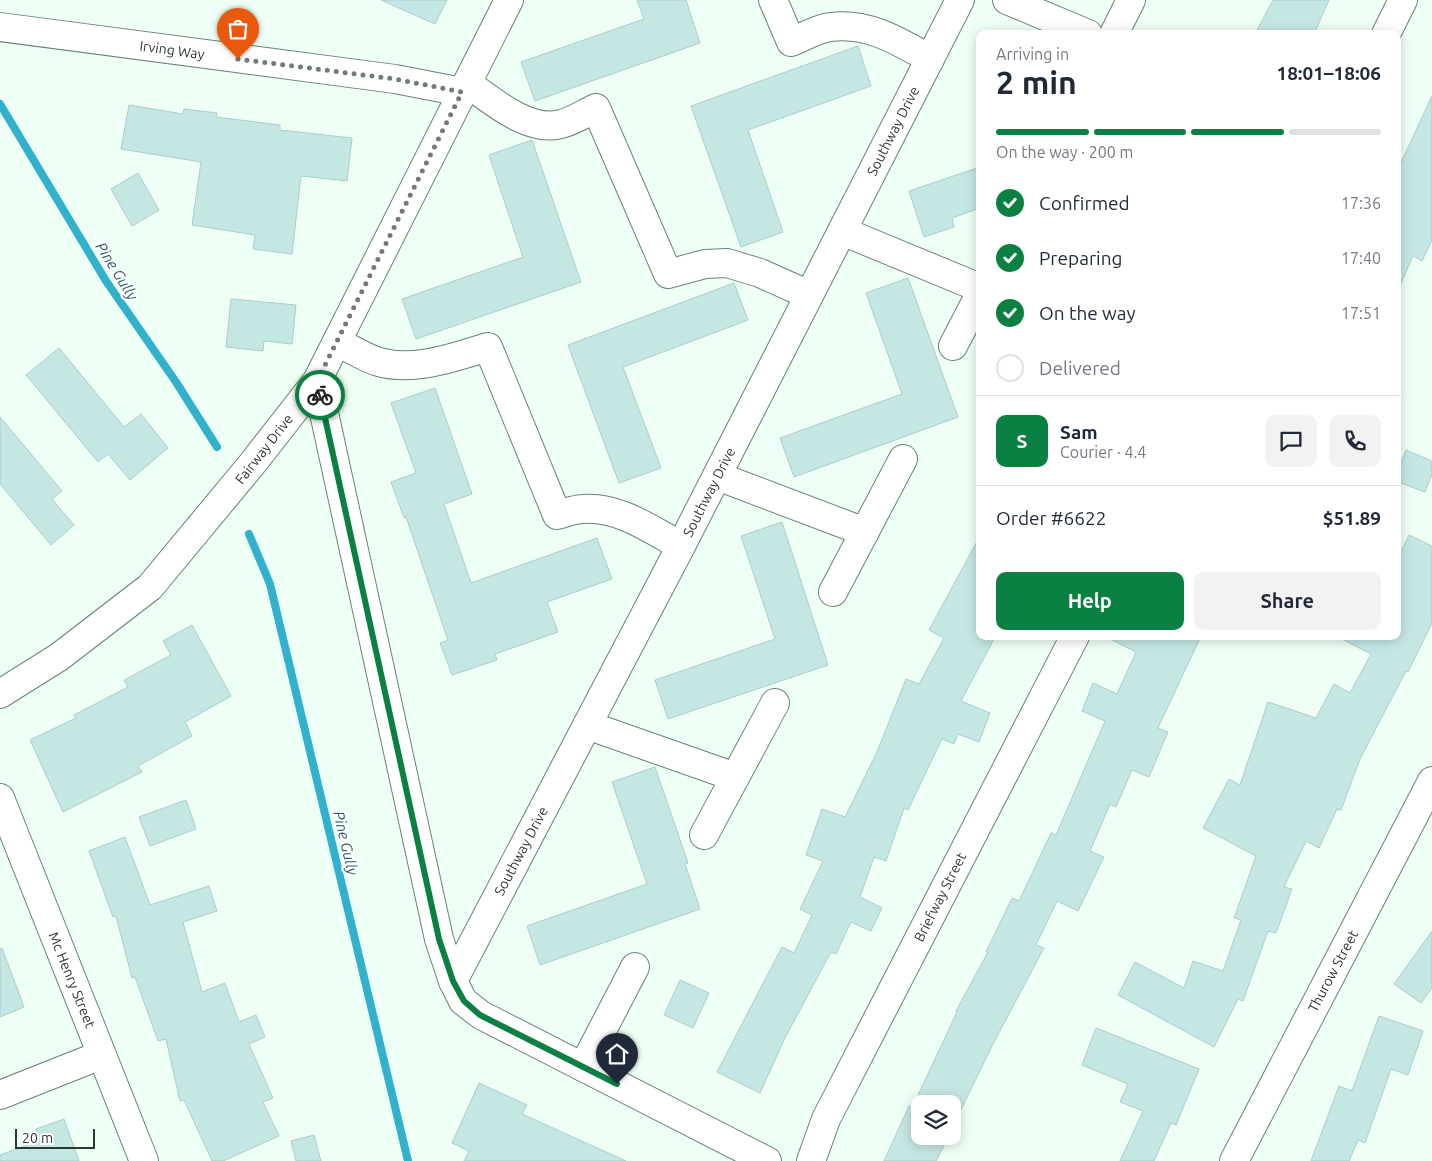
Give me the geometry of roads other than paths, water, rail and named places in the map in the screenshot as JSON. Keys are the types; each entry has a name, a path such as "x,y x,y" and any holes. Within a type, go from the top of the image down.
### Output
{"street":[{"name":"Fairway Drive","path":"0,694 59,657 150,587 252,464 317,381 510,0"},
{"path":"773,0 791,42 830,27 855,27 888,36 930,59"},
{"name":"Southway Drive","path":"453,981 681,546 960,0"},
{"path":"1007,0 1078,30"},
{"path":"1116,30 1131,0"},
{"path":"1388,30 1403,0"},
{"name":"Irving Way","path":"0,27 465,88"},
{"path":"465,88 519,118 540,125 560,124 596,108 668,274 705,264 727,263 760,274 809,295"},
{"path":"842,231 976,286"},
{"path":"953,346 976,302"},
{"path":"337,342 378,362 404,366 436,362 488,347 557,515 583,508 604,510 630,519 681,546"},
{"path":"317,381 439,939 453,981 464,1001 480,1015 767,1161"},
{"path":"833,592 903,459"},
{"path":"717,476 864,532"},
{"name":"Briefway Street","path":"811,1161 826,1119 1073,640"},
{"path":"704,835 775,703"},
{"path":"588,725 735,777"},
{"name":"Thurow Street","path":"1234,1161 1432,781"},
{"name":"Mc Henry Street","path":"0,798 144,1161"},
{"path":"584,1067 634,967"},
{"path":"0,1094 101,1055"}],"waterway":[{"name":"Pine Gully","path":"0,104 106,281 176,382 217,447"},
{"name":"Pine Gully","path":"249,534 270,584 408,1161"}]}
